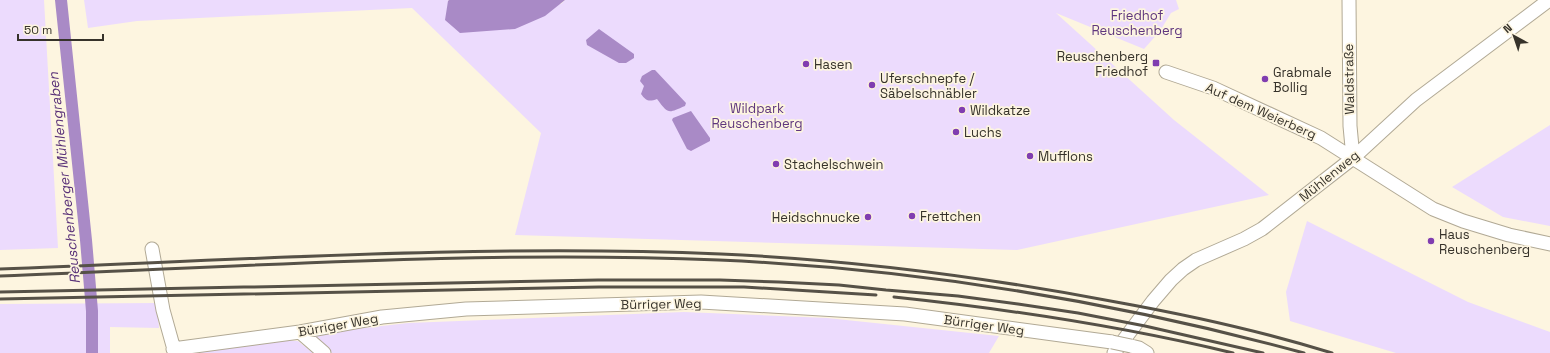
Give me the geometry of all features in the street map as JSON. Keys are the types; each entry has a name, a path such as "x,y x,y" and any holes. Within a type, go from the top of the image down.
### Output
{"street":[{"name":"Waldstraße","path":"1349,0 1350,126 1353,158"},
{"name":"Mühlenweg","path":"1113,348 1182,269 1196,260 1244,239 1262,229 1353,158 1416,100 1549,0"},
{"name":"Auf dem Weierberg","path":"1166,72 1213,88 1321,138 1433,209 1509,235 1550,244"},
{"path":"152,249 163,310 174,351"},
{"name":"Bürriger Weg","path":"174,351 300,332 382,317 466,309 702,302 905,314 1113,348 1131,346 1139,348 1147,353"},
{"path":"300,332 324,353"}],"green space":[{"path":"0,0 44,0 58,248 0,250"},
{"name":"Wildpark Reuschenberg","path":"84,0 449,0 448,1 561,4 565,0 1176,0 1179,9 1171,13 1160,31 1144,49 1056,13 1174,120 1269,195 1017,250 515,235 541,133 412,8 137,21 88,28"},
{"path":"1550,125 1550,226 1503,217 1452,187"},
{"path":"1307,221 1468,302 1550,332 1550,353 1396,353 1290,321 1286,292"},
{"path":"157,303 159,328 110,327 110,353 0,353 0,304"},
{"path":"684,312 827,318 999,336 989,353 332,353 313,336 320,333 408,323"},
{"path":"279,340 298,341 313,353 193,353"}],"shaded area":[{"path":"449,0 565,0 545,16 515,29 460,33 445,20"},
{"path":"599,29 634,54 634,58 626,63 619,63 587,45 586,40"},
{"path":"652,70 655,70 686,103 685,106 669,111 664,108 657,99 648,100 641,94 644,86 640,81 642,76"},
{"path":"691,111 710,138 710,141 691,151 687,149 672,120 673,118"}],"waterway":[{"name":"Reuschenberger Mühlengraben","path":"61,0 86,240 92,311 92,353"}],"railway":[{"path":"0,269 360,254 451,252 631,251 771,257 870,265 969,277 1067,293 1170,312 1224,324 1332,353"},
{"path":"0,276 269,264 449,258 629,257 793,264 867,271 1014,290 1160,318 1232,334 1304,353"},
{"path":"0,292 598,280 720,280 779,282 839,285 958,296 1018,304 1078,313 1145,326 1263,353"},
{"path":"0,299 599,287 744,287 876,295"},
{"path":"894,297 1064,319 1191,343 1233,353"}],"place":[{"name":"Reuschenberg Friedhof","path":"1156,63"},
{"name":"Hasen","path":"806,64"},
{"name":"Grabmale Bollig","path":"1265,79"},
{"name":"Uferschnepfe / Säbelschnäbler","path":"872,85"},
{"name":"Wildkatze","path":"962,110"},
{"name":"Luchs","path":"956,132"},
{"name":"Mufflons","path":"1030,156"},
{"name":"Stachelschwein","path":"776,164"},
{"name":"Frettchen","path":"912,216"},
{"name":"Heidschnucke","path":"868,217"},
{"name":"Haus Reuschenberg","path":"1431,241"}],"park label":[{"name":"Friedhof Reuschenberg","path":"1137,22"}]}
